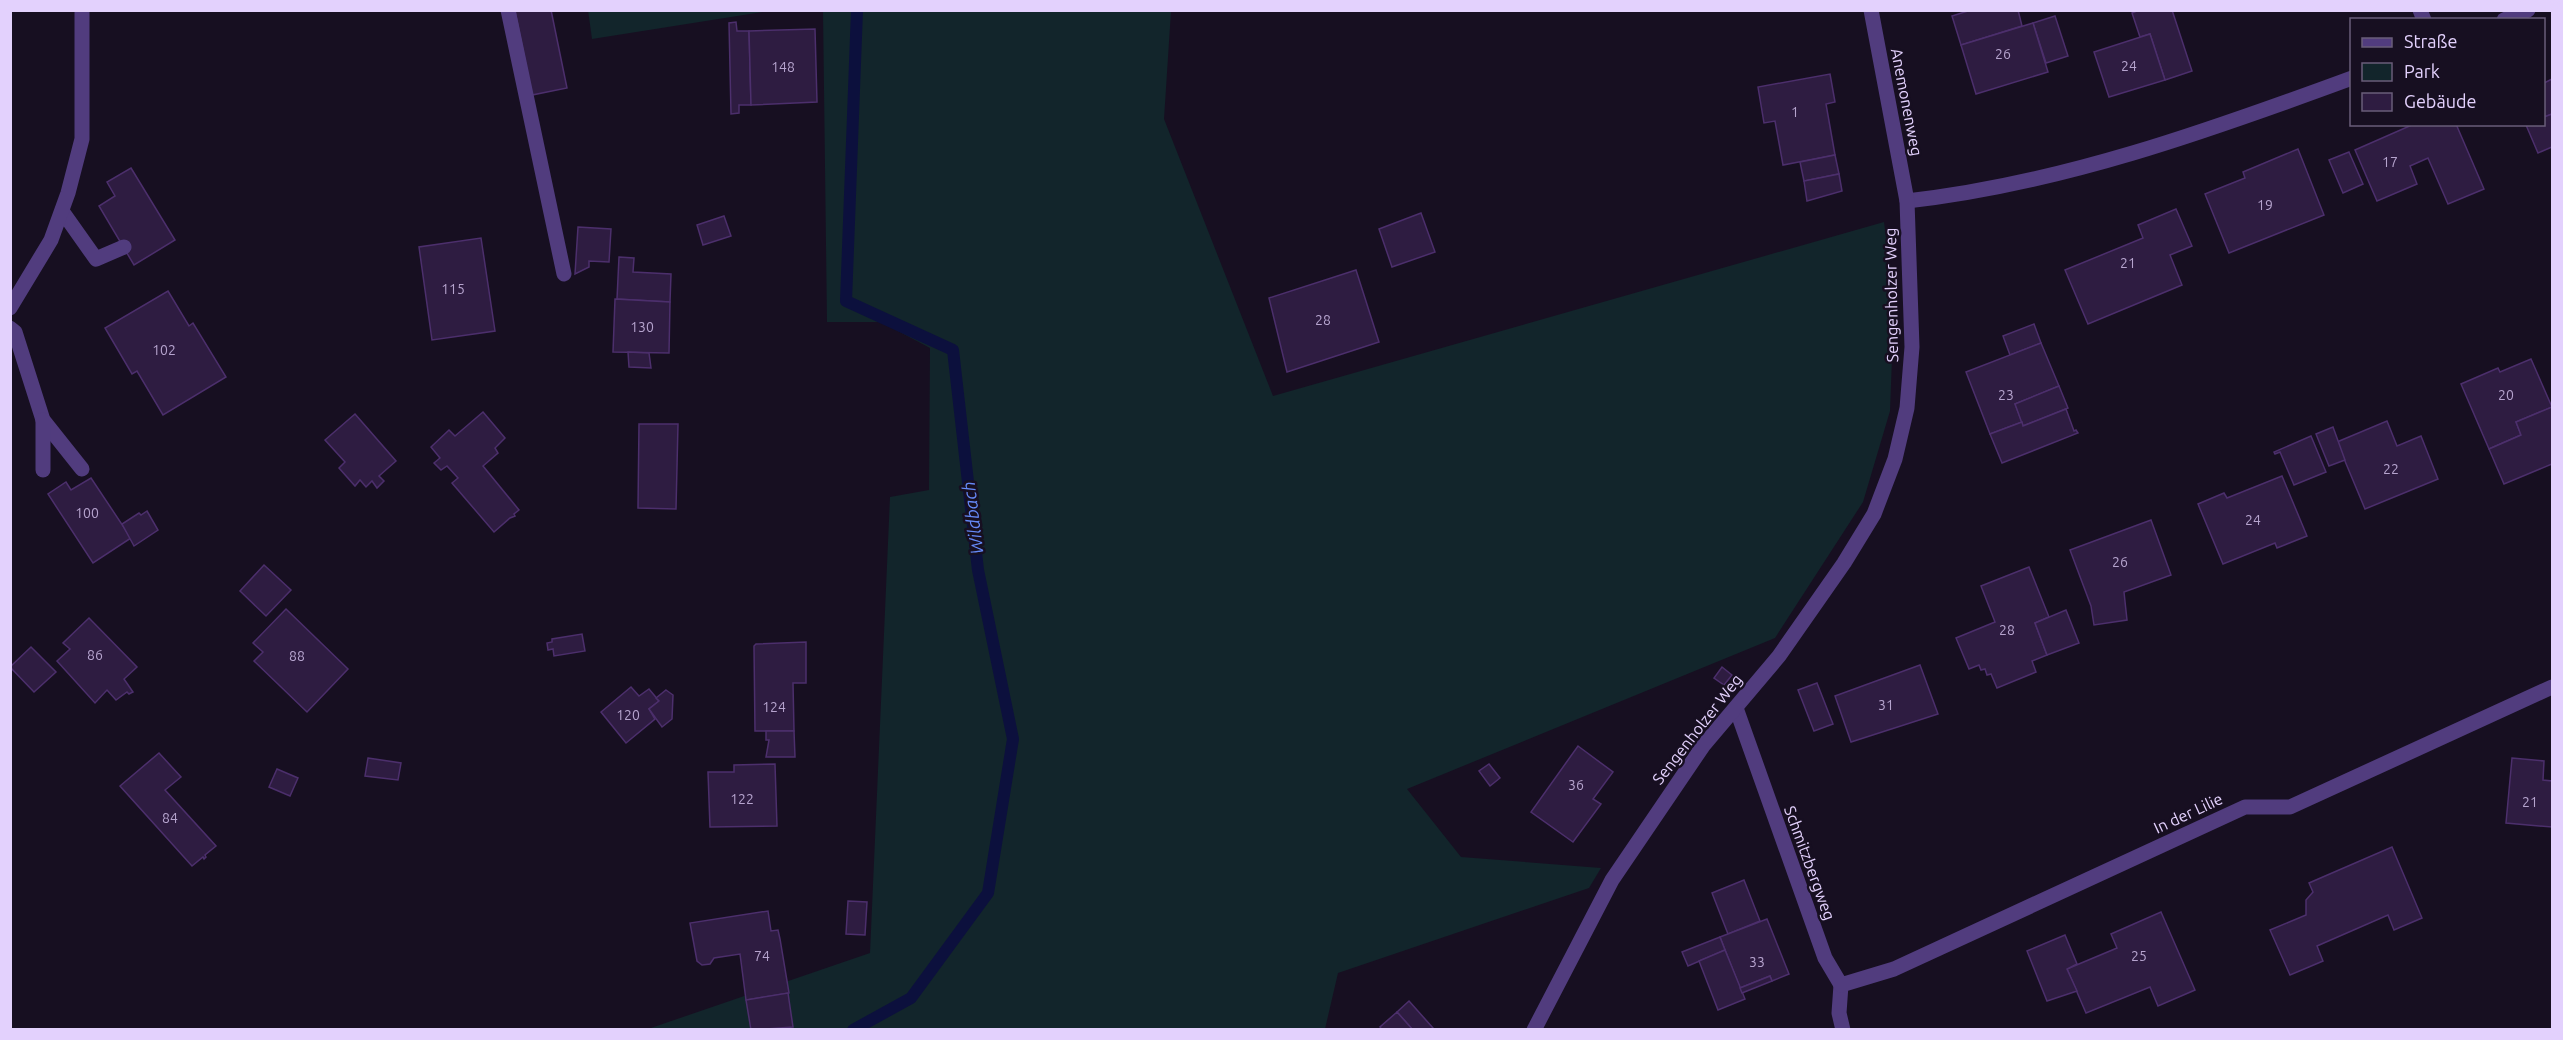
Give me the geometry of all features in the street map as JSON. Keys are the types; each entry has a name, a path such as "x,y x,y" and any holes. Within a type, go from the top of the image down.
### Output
{"street":[{"path":"10,308 27,285 51,240 62,211 82,139 82,10"},
{"path":"508,10 564,274"},
{"name":"Anemonenweg","path":"1871,10 1907,201"},
{"path":"2509,18 2528,10"},
{"path":"1907,201 1964,195 2018,183 2196,134 2350,79"},
{"name":"Sengenholzer Weg","path":"1534,1029 1612,880 1697,755 1779,656 1875,514 1895,459 1907,408 1912,347 1907,201"},
{"path":"62,211 96,259 124,247"},
{"path":"10,328 15,333 43,420 43,471"},
{"path":"43,420 82,469"},
{"name":"In der Lilie","path":"1841,985 1894,969 2245,807 2290,807 2553,687"},
{"name":"Schmitzbergweg","path":"1736,708 1825,958 1841,985"},
{"path":"1841,985 1839,1013 1843,1029"}],"green space":[{"path":"588,10 768,10 768,11 592,39"},
{"path":"823,11 1171,11 1164,119 1273,396 1884,222 1894,305 1890,411 1863,502 1775,638 1407,789 1461,857 1601,868 1589,888 1338,973 1325,1029 645,1030 870,953 890,497 929,490 930,348 881,322 827,322"}],"building":[{"path":"551,10 567,88 532,95 515,11"},
{"path":"1971,10 2018,10 2022,26 1961,45 1952,16"},
{"path":"2139,10 2172,10 2192,71 2165,80 2150,34 2140,37 2132,13"},
{"path":"2055,16 2068,56 2046,63 2033,23"},
{"path":"736,22 737,31 749,31 751,105 739,105 739,113 731,114 729,23"},
{"path":"2033,23 2048,72 1976,94 1961,45"},
{"path":"815,29 817,102 751,105 749,31"},
{"path":"2150,34 2165,80 2109,97 2094,52"},
{"path":"1830,74 1835,102 1826,104 1835,155 1783,165 1775,121 1764,123 1758,87"},
{"path":"2552,79 2552,114 2545,117 2545,82"},
{"path":"2552,114 2552,147 2538,153 2526,126 2545,126 2545,117"},
{"path":"2409,126 2457,126 2484,189 2448,204 2428,158 2410,166 2417,184 2377,201 2355,150"},
{"path":"2298,149 2324,215 2229,253 2205,194 2245,178 2243,172"},
{"path":"2349,152 2363,184 2343,193 2329,160"},
{"path":"1835,155 1839,174 1804,181 1800,162"},
{"path":"131,168 175,240 134,265 99,206 115,196 107,182"},
{"path":"1839,174 1842,191 1807,201 1804,181"},
{"path":"2176,209 2192,246 2170,255 2182,285 2088,324 2065,270 2143,238 2138,225"},
{"path":"1421,213 1435,252 1392,267 1379,229"},
{"path":"724,216 731,236 703,245 697,225"},
{"path":"578,227 611,229 609,262 589,261 589,267 575,274"},
{"path":"481,238 495,331 432,340 419,247"},
{"path":"619,257 634,258 633,272 671,274 670,302 617,299"},
{"path":"1356,270 1379,342 1287,372 1269,298"},
{"path":"168,291 189,326 193,323 226,377 163,415 137,371 132,374 105,328"},
{"path":"615,299 670,302 669,353 613,352"},
{"path":"2034,324 2041,343 2010,355 2003,336"},
{"path":"2041,343 2059,386 2015,404 2022,422 1990,434 1966,372"},
{"path":"628,352 649,353 651,368 629,367"},
{"path":"2531,359 2552,407 2516,422 2521,435 2489,449 2461,384 2498,368 2500,372"},
{"path":"2059,386 2068,408 2023,426 2015,404"},
{"path":"2552,407 2552,464 2504,484 2489,449 2521,435 2516,422"},
{"path":"2066,409 2074,431 2078,433 2002,463 1990,434 2022,422 2023,426"},
{"path":"483,412 505,438 495,448 498,453 483,466 519,510 514,514 515,516 494,532 452,483 458,478 447,466 441,470 434,463 440,458 431,447 449,430 455,436"},
{"path":"355,414 396,461 379,476 384,481 377,488 372,481 366,487 360,480 355,486 339,468 345,462 325,440"},
{"path":"2387,421 2397,446 2421,436 2438,479 2365,509 2337,442"},
{"path":"639,424 678,424 676,509 638,508"},
{"path":"2333,427 2345,460 2329,466 2316,434"},
{"path":"2311,436 2326,472 2294,485 2280,452 2275,454 2274,452"},
{"path":"2282,476 2307,536 2277,548 2275,543 2223,564 2198,504 2224,493 2227,498"},
{"path":"91,478 131,538 93,563 48,494 66,482 71,490"},
{"path":"147,511 158,530 134,546 122,524 139,513 141,515"},
{"path":"2151,520 2171,575 2124,592 2127,620 2094,625 2091,606 2070,550"},
{"path":"264,565 291,590 266,616 240,591"},
{"path":"2029,567 2049,617 2035,623 2047,655 2032,661 2036,672 1997,688 1991,674 1987,675 1985,669 1981,670 1979,665 1969,669 1956,638 1995,622 1981,586"},
{"path":"286,609 348,669 307,712 254,661 263,652 253,643"},
{"path":"2066,610 2079,643 2047,655 2035,623"},
{"path":"89,618 137,667 124,679 133,692 129,694 127,692 116,700 107,690 95,703 57,661 70,649 63,643"},
{"path":"582,634 585,651 554,656 553,649 548,650 547,643 552,642 552,639"},
{"path":"806,642 806,683 793,683 794,731 755,731 754,646 756,644"},
{"path":"31,647 56,672 34,692 10,667"},
{"path":"1920,665 1938,714 1851,742 1835,696"},
{"path":"1722,667 1732,675 1724,685 1714,678"},
{"path":"1817,683 1833,724 1814,731 1798,690"},
{"path":"631,687 639,696 649,689 659,701 649,709 655,719 626,743 601,712"},
{"path":"666,690 673,695 672,719 662,727 649,709 659,701 656,698"},
{"path":"766,731 794,731 795,757 766,757 769,740 766,740"},
{"path":"1578,746 1613,772 1593,799 1601,804 1573,842 1531,812"},
{"path":"159,753 181,777 165,790 216,846 205,855 204,859 203,857 192,866 120,786"},
{"path":"368,758 401,763 398,780 365,776"},
{"path":"2512,758 2544,761 2543,780 2552,781 2552,827 2506,823"},
{"path":"775,764 777,826 710,827 708,772 734,772 734,765"},
{"path":"1489,764 1500,778 1490,786 1479,771"},
{"path":"277,769 298,778 290,796 269,787"},
{"path":"2392,847 2422,918 2394,930 2388,915 2317,946 2323,961 2290,975 2270,930 2306,915 2306,900 2313,892 2309,883"},
{"path":"1744,880 1760,921 1728,934 1712,893"},
{"path":"848,901 867,902 865,935 846,934"},
{"path":"768,911 771,931 778,930 789,993 746,1000 740,954 714,958 710,964 702,965 697,961 690,923"},
{"path":"2161,912 2195,990 2158,1006 2150,987 2086,1013 2067,969 2117,948 2111,934"},
{"path":"1767,919 1789,974 1772,981 1770,976 1740,988 1720,937"},
{"path":"2065,935 2077,964 2067,969 2077,991 2047,1001 2027,951"},
{"path":"1720,937 1725,950 1688,966 1682,952"},
{"path":"1725,950 1745,999 1718,1010 1699,961"},
{"path":"1770,976 1772,981 1742,993 1740,988"},
{"path":"788,993 793,1027 751,1030 746,1000"},
{"path":"1409,1001 1433,1028 1431,1030 1413,1030 1397,1012"},
{"path":"1397,1012 1413,1030 1382,1030 1380,1027"}],"waterway":[{"name":"Wildbach","path":"853,1030 911,998 988,893 1013,739 978,570 953,350 846,301 857,10"}]}
